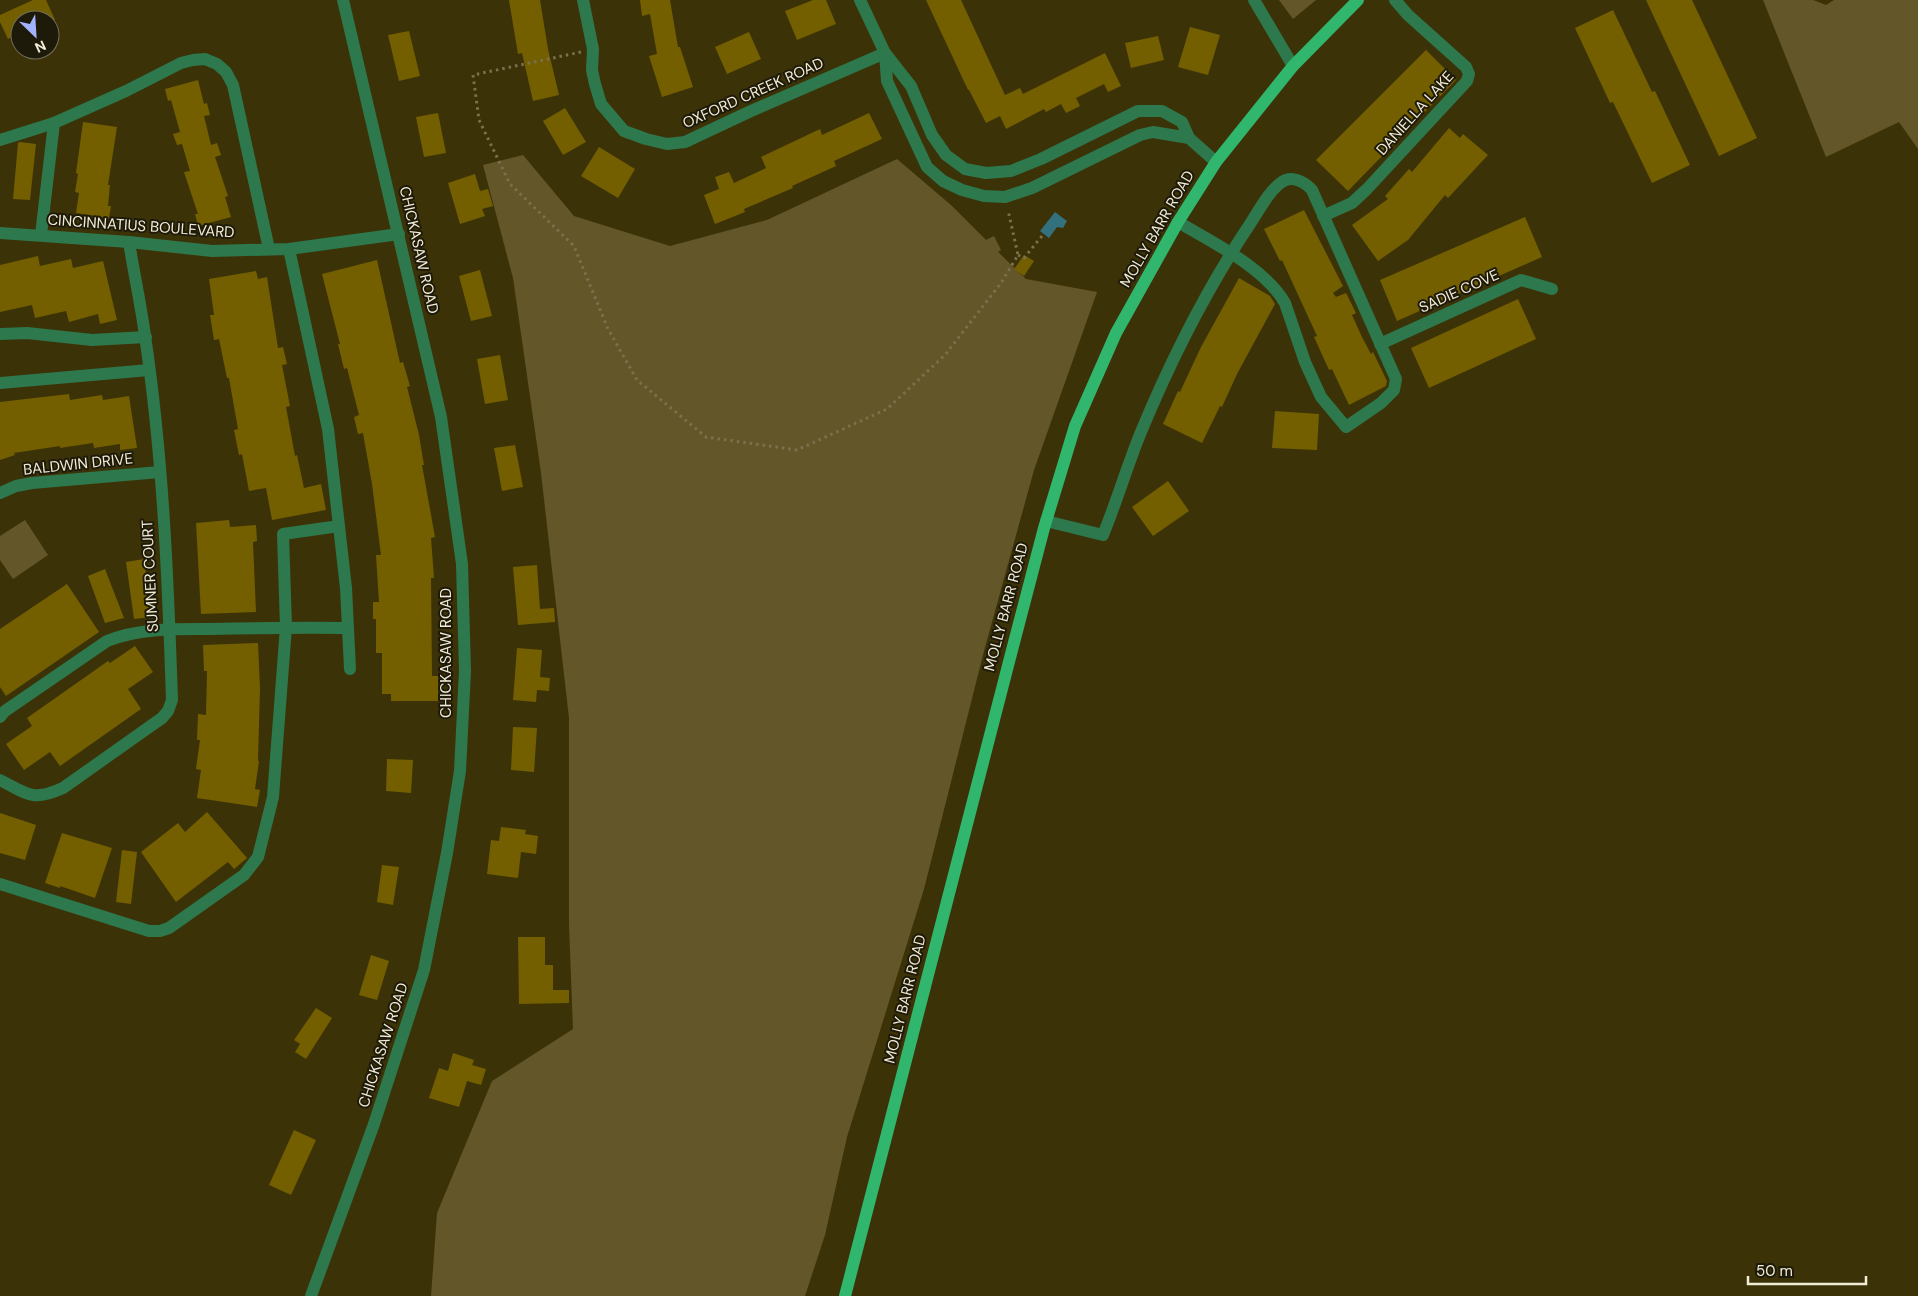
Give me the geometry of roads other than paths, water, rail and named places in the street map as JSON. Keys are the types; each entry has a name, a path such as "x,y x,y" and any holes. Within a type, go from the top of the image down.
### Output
{"main road":[{"name":"MOLLY BARR ROAD","path":"844,1296 1046,521 1075,426 1116,333 1178,222 1216,162 1293,66 1358,0"}],"street":[{"name":"CHICKASAW ROAD","path":"311,1296 374,1124 424,970 447,853 460,771 465,671 462,564 441,417 342,0"},
{"name":"OXFORD CREEK ROAD","path":"583,0 593,49 592,70 594,84 601,104 624,131 667,144 685,142 884,53"},
{"path":"860,0 884,53 911,86 932,135 946,155 965,169 986,173 1009,171 1041,158 1138,110 1162,111 1182,122 1189,138 1216,162"},
{"path":"1254,0 1293,66"},
{"name":"DANIELLA LAKE","path":"1324,216 1352,203 1367,189 1467,81 1466,66 1408,15 1396,0"},
{"path":"884,53 887,81 907,128 927,167 943,181 962,190 984,196 1011,195 1032,188 1140,135 1153,132 1189,138"},
{"path":"0,140 54,123 180,63 205,60 217,64 226,72 233,85 269,249"},
{"path":"41,235 54,123"},
{"path":"1009,171 1011,195"},
{"path":"1046,521 1103,535 1140,433 1185,333 1231,254 1272,193 1283,180 1294,179 1306,183 1312,190 1396,379 1394,390 1381,403 1346,427 1321,397 1309,373 1285,303 1280,294 1270,283 1231,254 1178,222"},
{"name":"CINCINNATIUS BOULEVARD","path":"0,233 129,242 212,251 290,249 399,234"},
{"name":"SUMNER COURT","path":"0,780 33,796 63,788 162,718 168,711 172,700 170,630 160,472 146,337 129,242"},
{"path":"290,249 328,430 339,526 350,669"},
{"name":"SADIE COVE","path":"1380,344 1522,280 1552,289"},
{"path":"0,334 27,333 92,340 146,337"},
{"path":"0,384 149,370"},
{"name":"BALDWIN DRIVE","path":"0,493 32,482 160,472"},
{"path":"0,884 149,931 160,931 169,928 244,875 258,857 274,797 286,627 282,534 339,526"},
{"path":"0,717 5,711 107,640 122,634 170,630 286,627 348,628"}],"water":[{"path":"1055,212 1067,221 1063,228 1057,227 1049,238 1040,231"}]}
